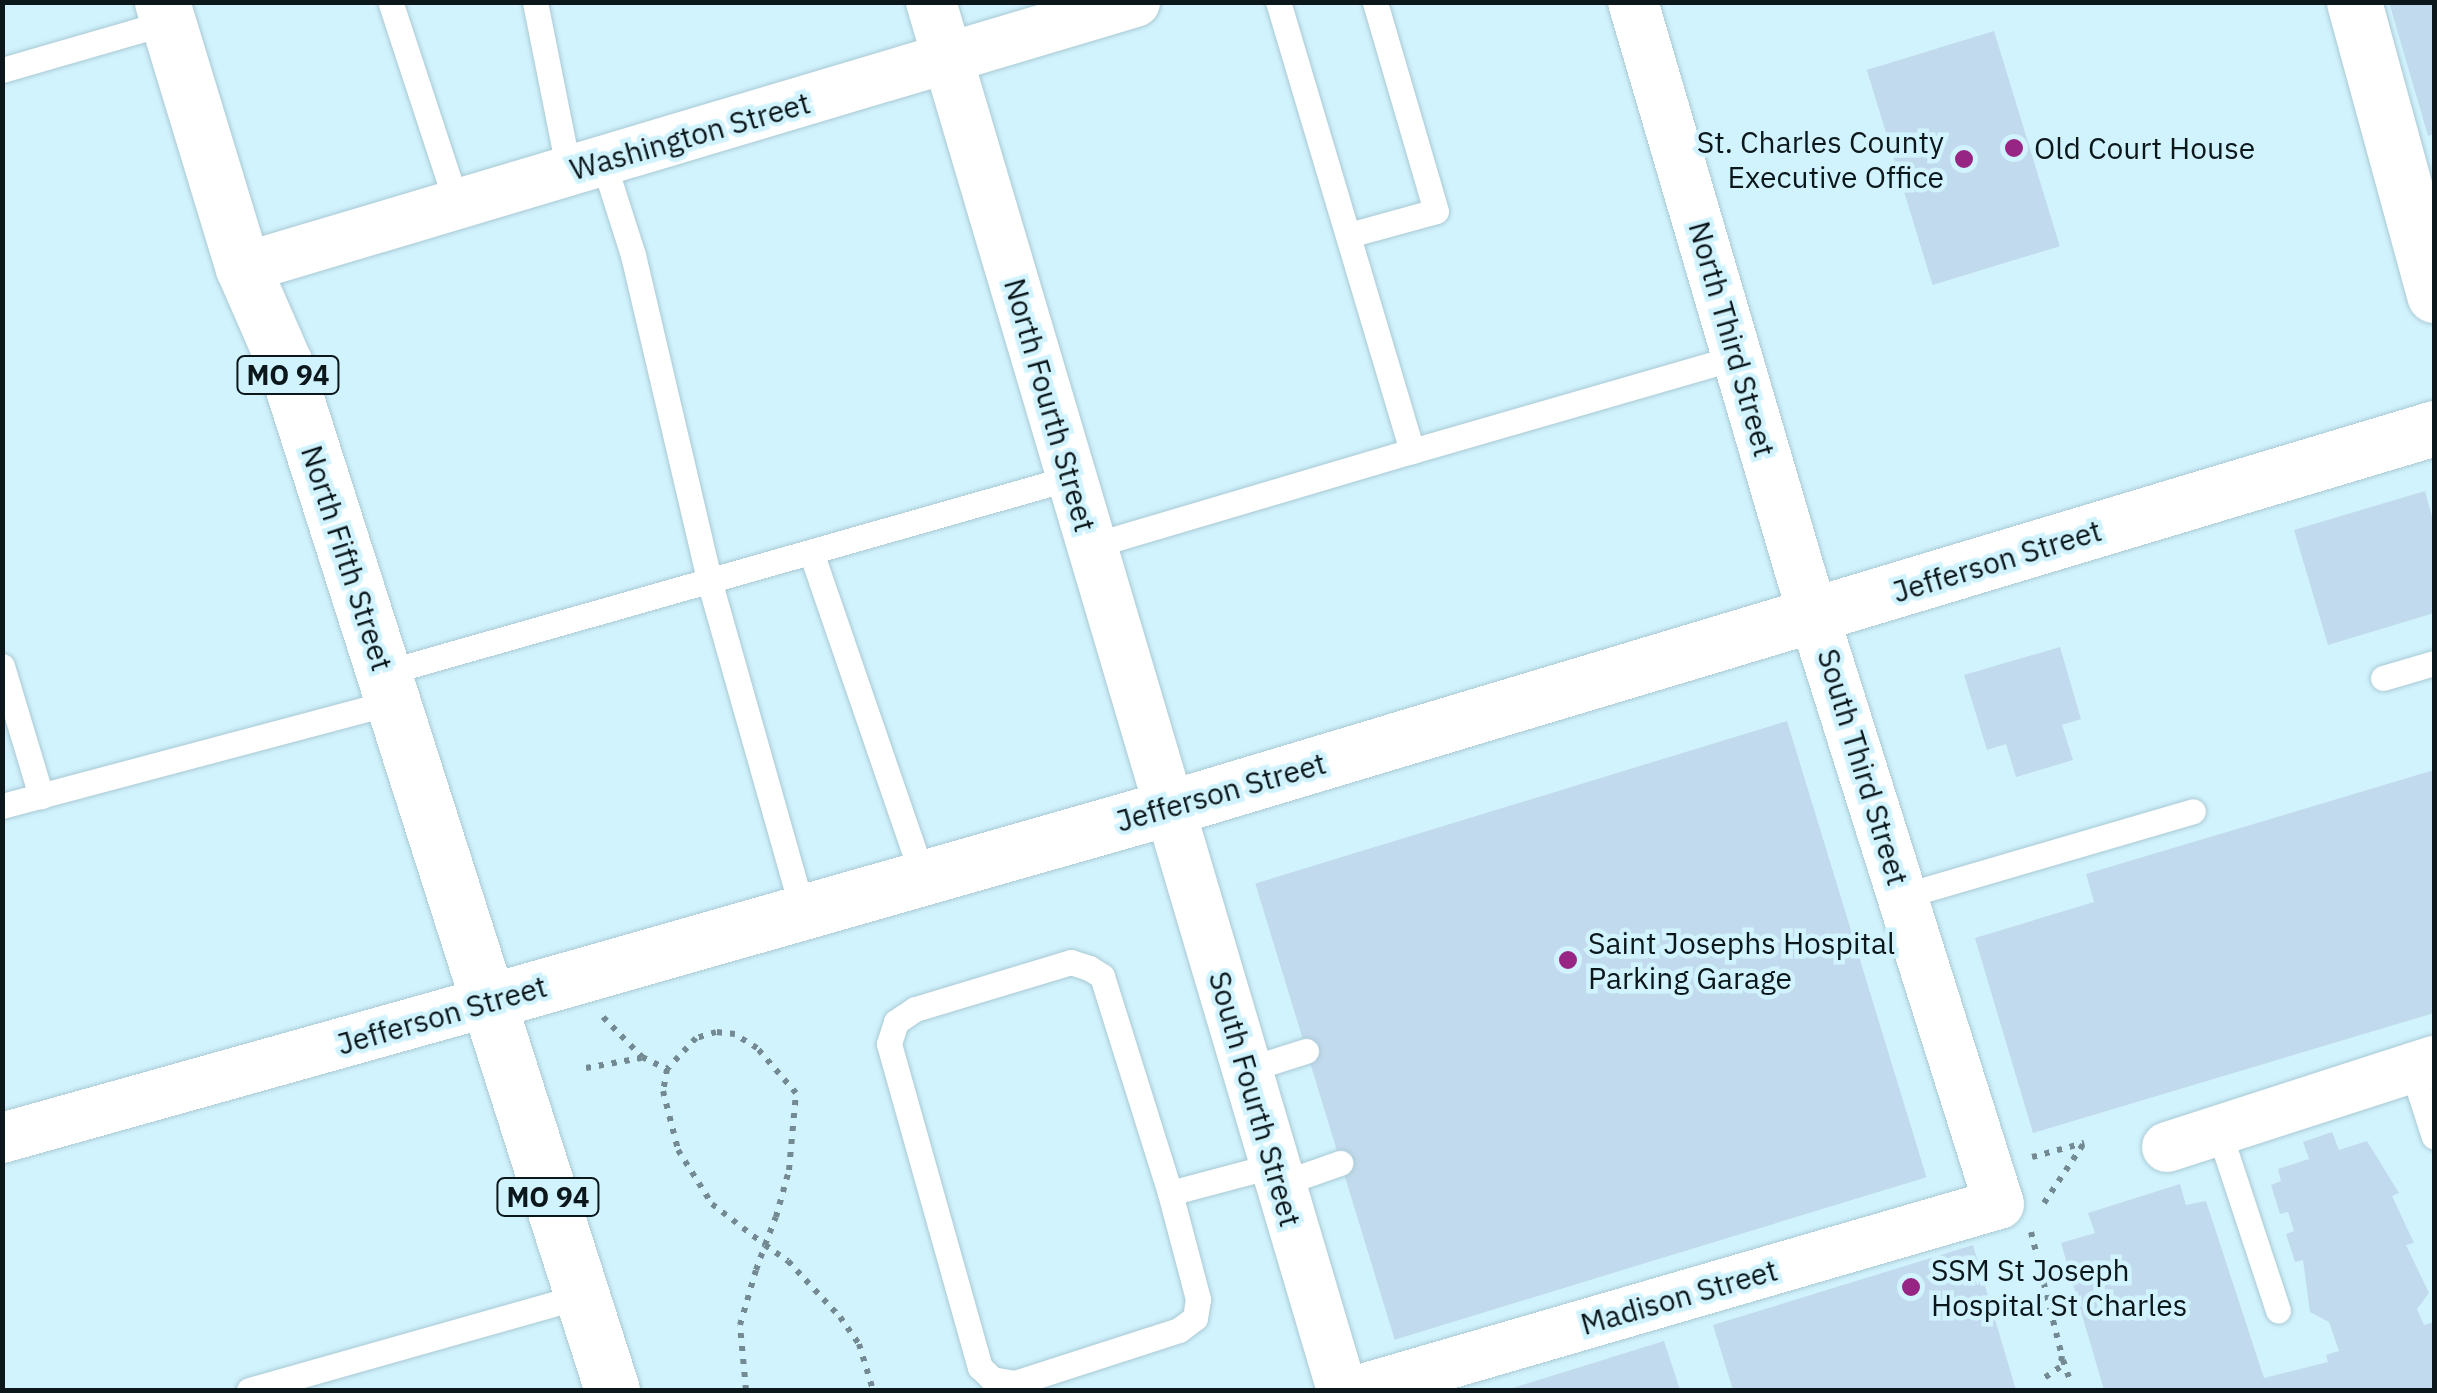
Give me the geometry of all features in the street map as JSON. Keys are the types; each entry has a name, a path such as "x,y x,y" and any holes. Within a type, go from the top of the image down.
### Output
{"street":[{"name":"North Fourth Street","path":"931,2 1171,808"},
{"name":"Washington Street","path":"244,268 1135,2"},
{"name":"North Third Street","path":"1632,2 1816,617"},
{"path":"2354,2 2434,295"},
{"name":"North Fifth Street","path":"165,12 244,268 284,364 484,1003"},
{"name":"Jefferson Street","path":"2,1138 802,909 1171,808 2434,428"},
{"name":"South Third Street","path":"1816,617 1902,896 2018,1200"},
{"name":"South Fourth Street","path":"1171,808 1342,1390"},
{"name":"MO 94","path":"484,1003 612,1390"},
{"path":"2167,1147 2423,1065"},
{"name":"Madison Street","path":"1359,1390 2018,1200"}],"lane":[{"path":"535,2 586,166 634,255 708,580 802,909"},
{"path":"1278,2 1412,450"},
{"path":"1349,234 1436,211 1375,2"},
{"path":"391,4 456,205"},
{"path":"2,70 165,12"},
{"path":"1091,546 1737,357"},
{"path":"2,806 388,688 708,580 1070,478"},
{"path":"811,552 922,876"},
{"path":"2383,678 2434,663"},
{"path":"2,666 40,796"},
{"path":"1902,896 2193,811"},
{"path":"1070,962 1102,976 1170,1193 1198,1299 1195,1318 1179,1330 1015,1383 992,1379 980,1367 889,1044 896,1022 915,1009 1070,962"},
{"path":"1246,1070 1306,1052"},
{"path":"2423,1065 2434,1138"},
{"path":"2219,1132 2278,1310"},
{"path":"1170,1193 1340,1163"},
{"path":"250,1390 581,1296"}],"path":[{"path":"598,1012 642,1058 667,1069"},
{"path":"746,1390 740,1324 765,1245 789,1170 796,1093 735,1034 696,1038 667,1069 667,1117 692,1180 765,1245 840,1317 859,1344 873,1390"},
{"path":"586,1068 642,1058"},
{"path":"2084,1143 2086,1150 2041,1208 2018,1200 2084,1143"},
{"path":"2018,1200 2071,1383"},
{"path":"2044,1378 2060,1367 2062,1356"}],"building":[{"path":"2389,2 2434,2 2434,134 2428,136"},
{"name":"St. Charles County Executive Office","path":"1994,31 2060,246 1933,285 1867,70"},
{"path":"2425,491 2434,524 2434,613 2328,645 2294,530"},
{"path":"2060,647 2081,719 2062,725 2073,760 2016,777 2006,744 1987,750 1964,675"},
{"name":"Saint Josephs Hospital Parking Garage","path":"1787,721 1926,1177 1395,1340 1255,884"},
{"path":"2434,770 2434,1013 2033,1133 1975,938 2094,902 2086,874"},
{"path":"2332,1132 2339,1150 2367,1141 2399,1193 2392,1196 2414,1243 2406,1245 2429,1293 2417,1309 2424,1325 2434,1322 2434,1390 2104,1390 2061,1243 2095,1233 2088,1213 2180,1184 2186,1205 2206,1201 2264,1378 2328,1362 2326,1355 2339,1351 2329,1322 2310,1312 2303,1260 2295,1262 2286,1234 2294,1231 2288,1212 2280,1214 2271,1185 2281,1181 2278,1169 2309,1159 2303,1142"},
{"name":"SSM St Joseph Hospital St Charles","path":"1973,1245 2016,1390 1733,1390 1713,1325"},
{"path":"1664,1341 1680,1390 1506,1390"}],"place":[{"name":"Old Court House","path":"2014,148"},
{"name":"St. Charles County Executive Office","path":"1964,159"},
{"name":"Saint Josephs Hospital Parking Garage","path":"1568,960"},
{"name":"SSM St Joseph Hospital St Charles","path":"1911,1287"}]}
